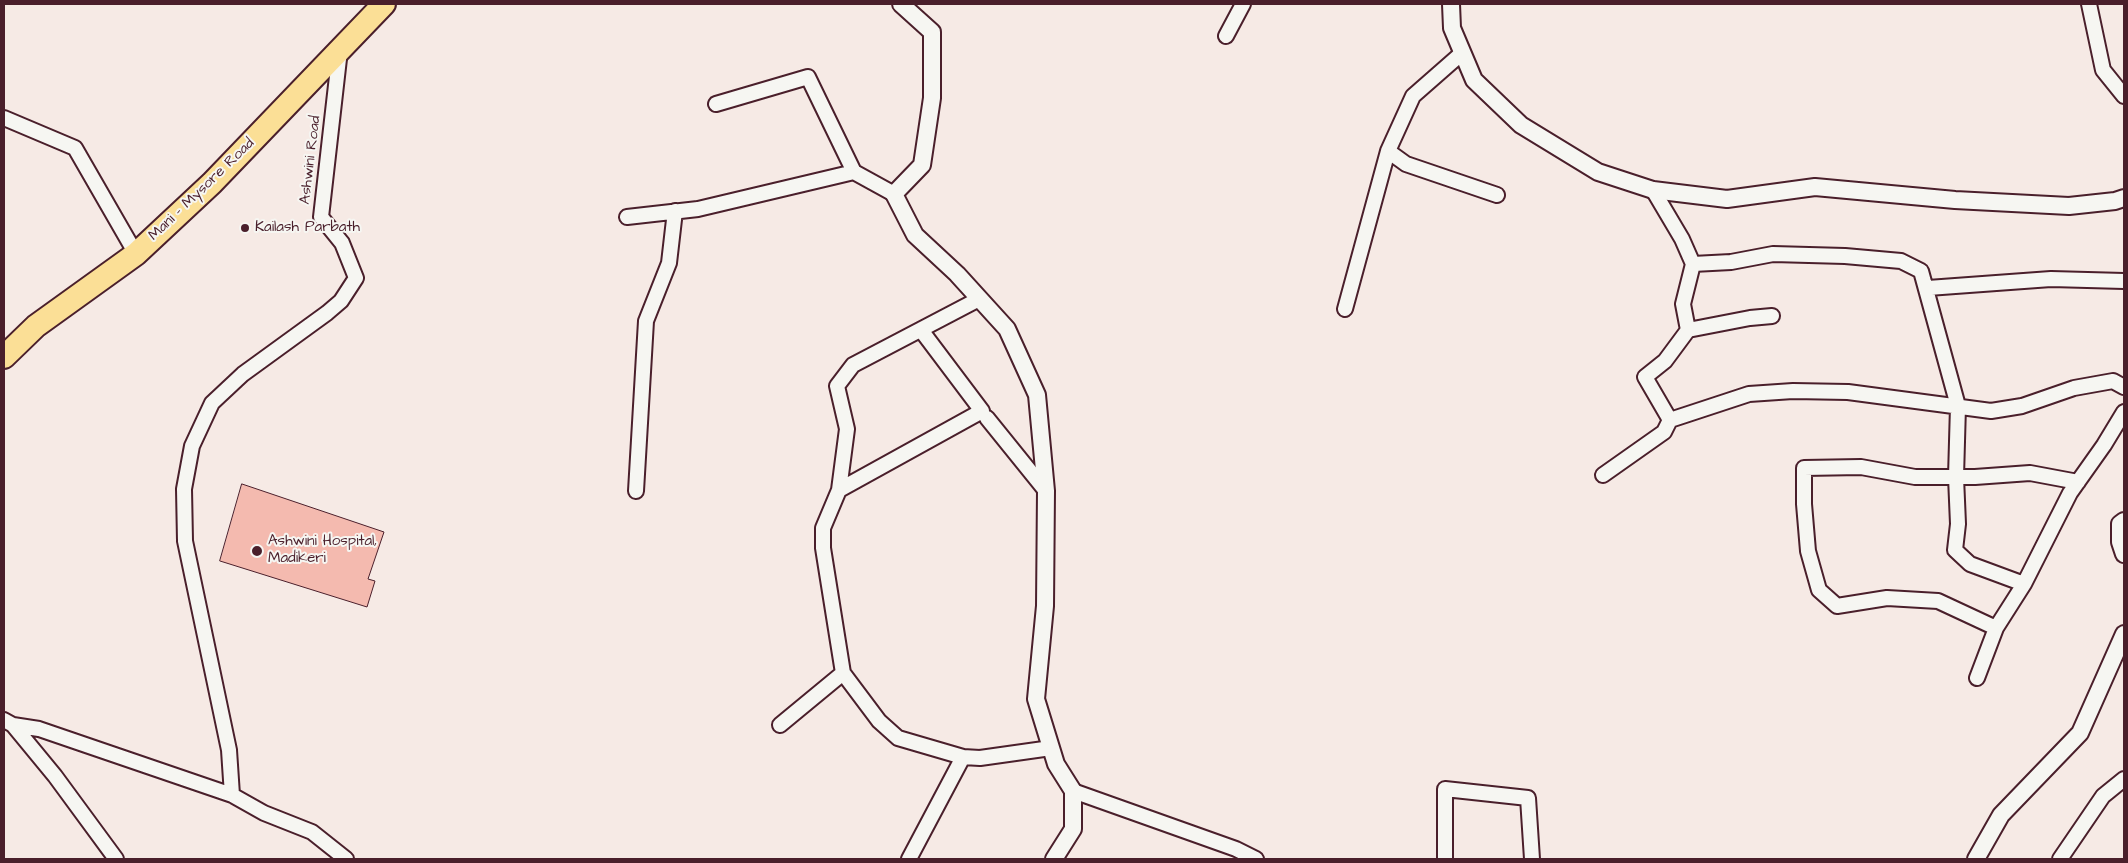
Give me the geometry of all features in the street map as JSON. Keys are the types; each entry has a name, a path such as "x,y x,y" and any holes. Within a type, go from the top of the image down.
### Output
{"highway":[{"name":"Mani - Mysore Road","path":"4,357 36,326 136,254 212,182 384,4"}],"street":[{"path":"894,194 922,165 932,98 932,32 901,4"},
{"path":"1226,36 1243,4"},
{"path":"1451,4 1452,28 1474,80 1522,125 1598,172 1652,190 1727,199 1815,187 1955,200 2069,206 2115,201 2124,198"},
{"path":"2089,4 2104,70 2124,96"},
{"name":"Ashwini Road","path":"232,795 229,750 185,541 184,489 192,446 212,403 243,374 341,301 356,278 342,243 321,217 340,50"},
{"path":"1345,309 1388,151 1413,96 1462,53"},
{"path":"716,104 808,77 854,172 894,194 915,235 957,274 1007,329 1037,395 1046,491 1045,606 1036,699 1056,764 1073,791 1073,828 1054,859"},
{"path":"4,118 75,148 136,254"},
{"path":"1388,151 1406,164 1497,195"},
{"path":"627,217 698,208 854,172"},
{"path":"1652,190 1682,240 1693,264 1684,304 1688,330"},
{"path":"636,491 646,321 669,263 675,211"},
{"path":"1693,264 1731,262 1772,254 1845,256 1900,261 1921,271 1928,288 1958,406 1956,477 1958,524 1955,550 1970,564 2024,584"},
{"path":"1928,288 2051,279 2124,281"},
{"path":"979,299 853,365 837,386 847,429 839,490 823,528 823,548 843,673 879,721 898,738 963,757 980,758 1051,748"},
{"path":"1670,420 1645,377 1666,361 1688,330 1750,318 1772,316"},
{"path":"839,490 982,411 921,330"},
{"path":"1602,475 1664,432 1670,420 1749,394 1793,391 1848,392 1991,411 2022,406 2074,388 2113,381 2124,388"},
{"path":"1977,678 1996,628 2024,584 2070,493 2124,412"},
{"path":"987,418 1046,491"},
{"path":"1996,628 1938,601 1887,598 1837,606 1819,590 1808,551 1804,504 1804,468 1861,467 1915,477 2030,473 2078,482"},
{"path":"2124,521 2120,524 2120,542 2124,554"},
{"path":"1976,859 2002,815 2080,733 2124,634"},
{"path":"780,725 843,673"},
{"path":"8,723 39,729 232,795 264,813 312,832 346,859"},
{"path":"8,723 55,776 116,859"},
{"path":"909,859 963,757"},
{"path":"2060,859 2103,796 2124,779"},
{"path":"1445,859 1445,789 1528,798 1532,859"},
{"path":"1073,791 1236,849 1256,859"}],"building":[{"path":"242,484 384,532 368,579 375,581 367,607 220,561"}],"place":[{"name":"Kailash Parbath","path":"245,228"},
{"name":"Ashwini Hospital, Madikeri","path":"257,551"}]}
